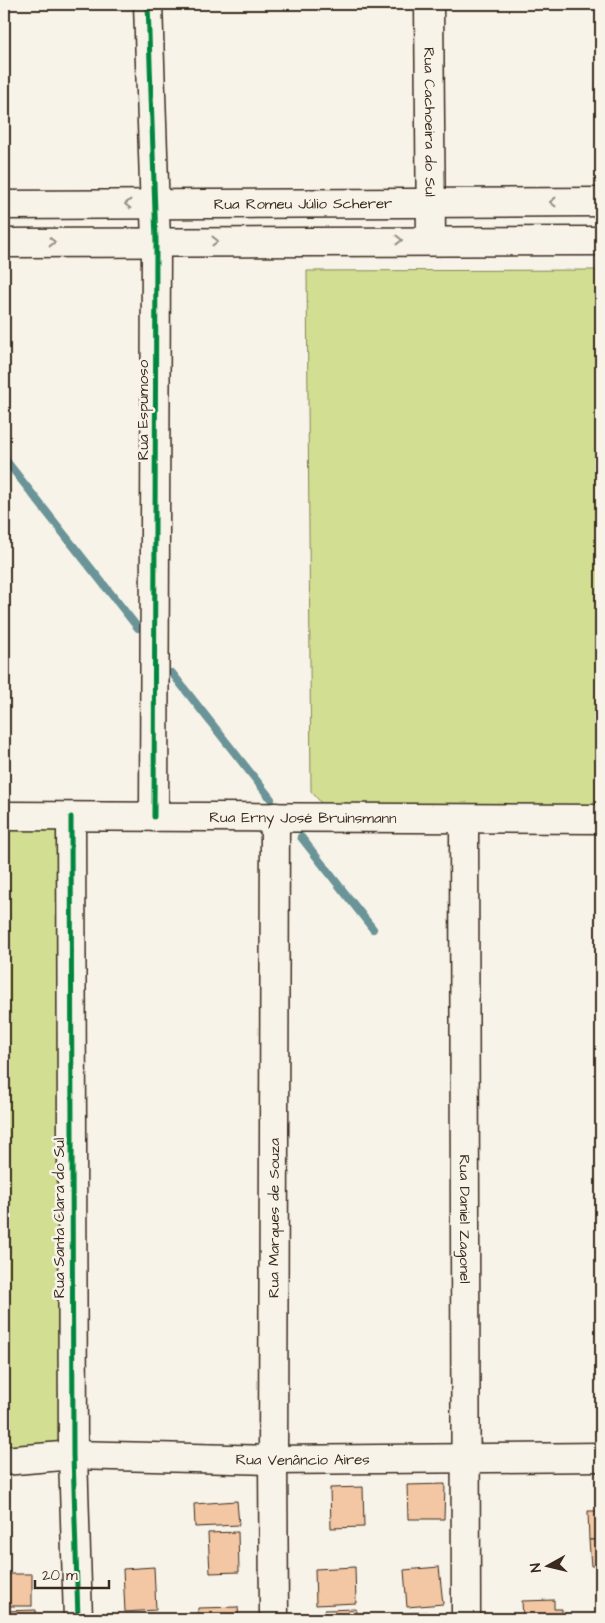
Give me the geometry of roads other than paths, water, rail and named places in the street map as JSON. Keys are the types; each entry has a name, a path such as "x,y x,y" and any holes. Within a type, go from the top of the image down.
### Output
{"street":[{"name":"Rua Espumoso","path":"148,4 156,242 154,817"},
{"name":"Rua Cachoeira do Sul","path":"429,4 431,240"},
{"name":"Rua Romeu Júlio Scherer","path":"4,205 601,202"},
{"path":"4,242 601,241"},
{"name":"Rua Erny José Bruinsmann","path":"4,816 601,819"},
{"name":"Rua Santa Clara do Sul","path":"71,816 72,1455 78,1619"},
{"name":"Rua Marques de Souza","path":"274,1619 275,817"},
{"name":"Rua Daniel Zagonel","path":"464,819 466,1619"},
{"name":"Rua Venâncio Aires","path":"4,1461 72,1455 273,1460 601,1457"}],"waterway":[{"path":"4,458 138,628"},
{"path":"172,673 271,799"},
{"path":"301,837 373,929"}]}
